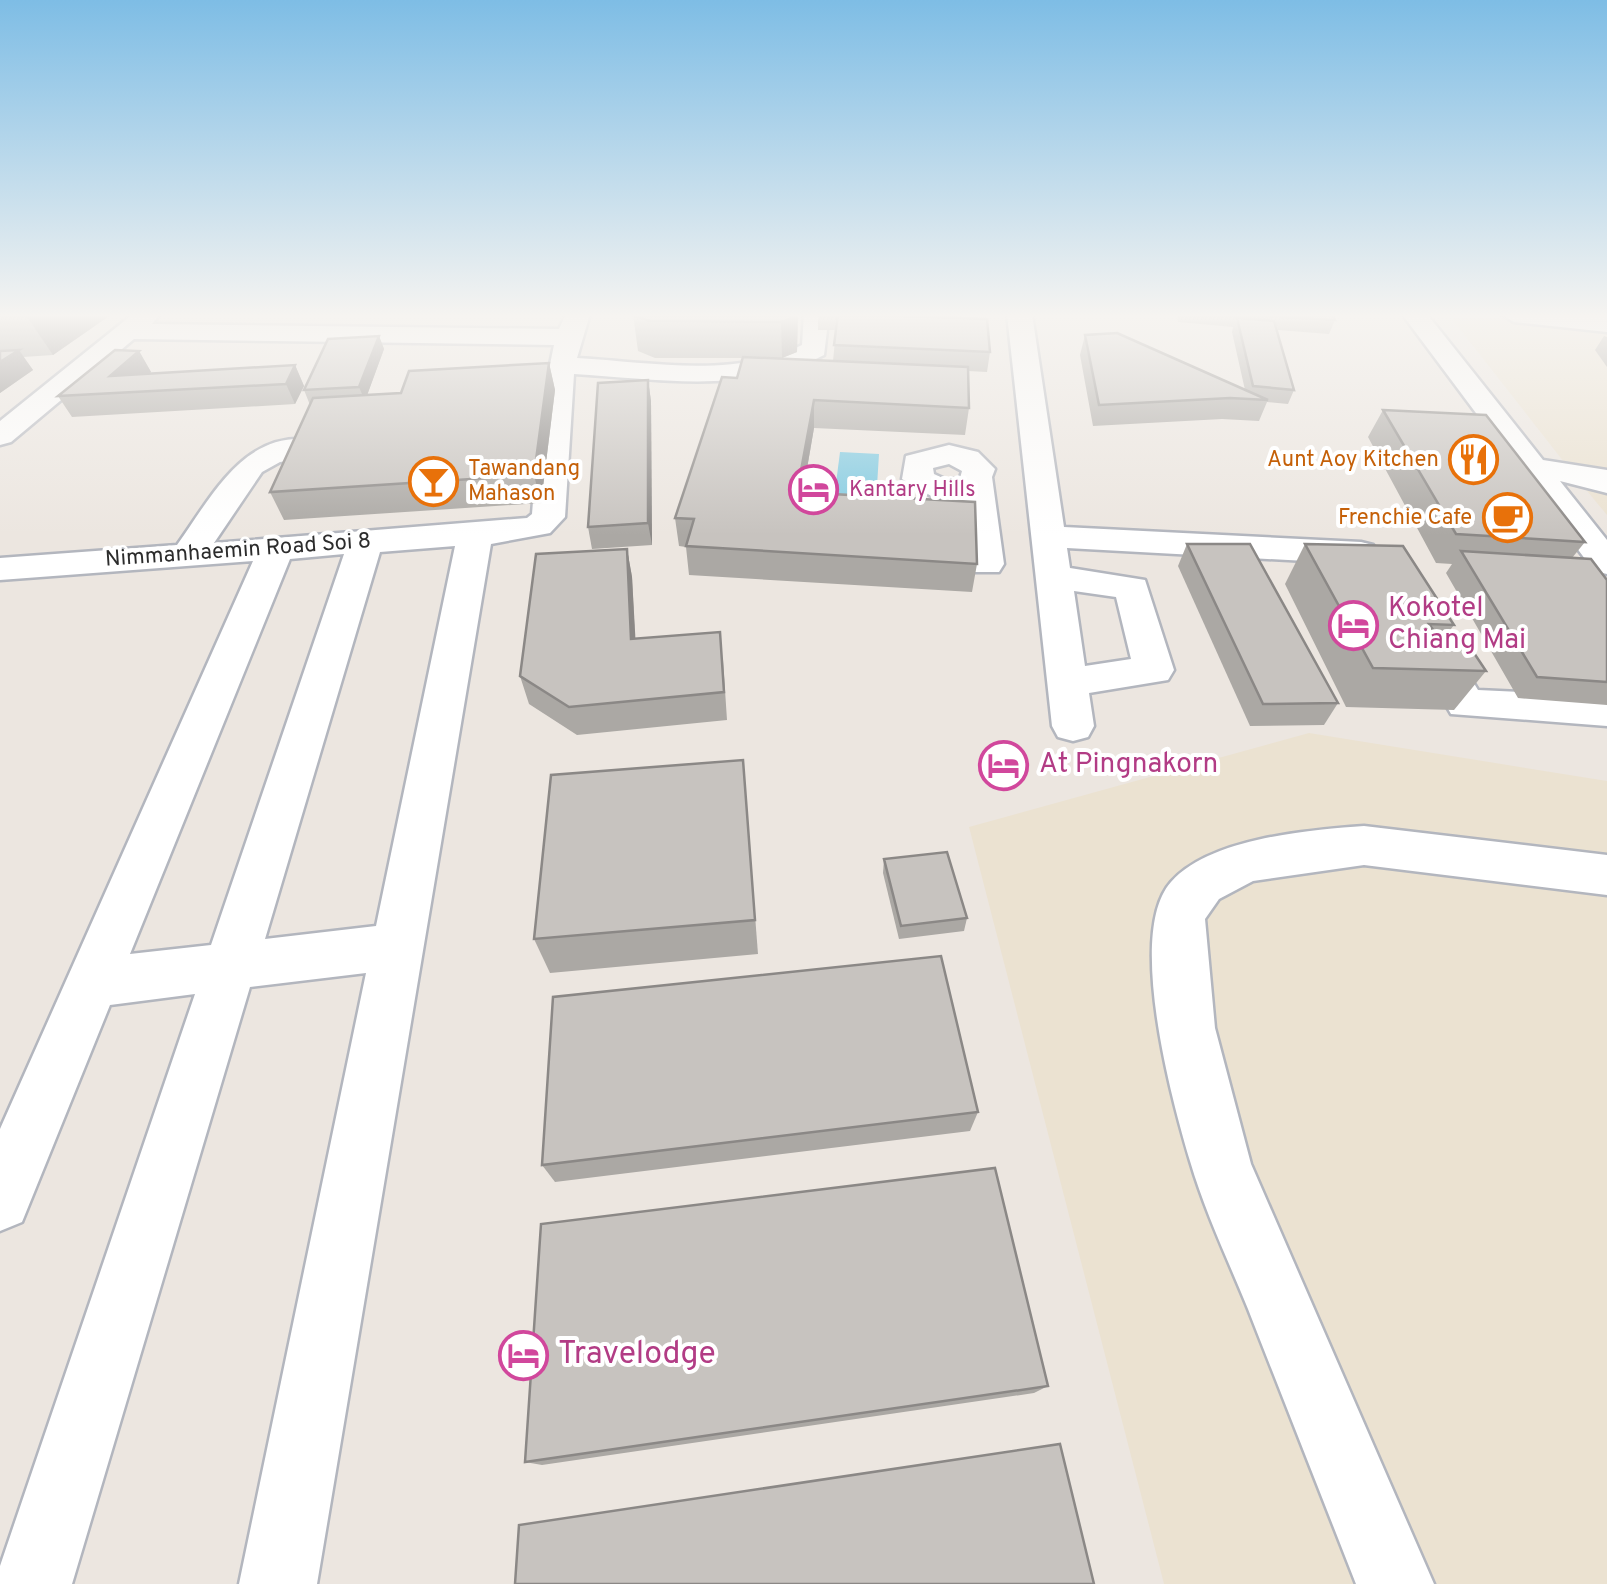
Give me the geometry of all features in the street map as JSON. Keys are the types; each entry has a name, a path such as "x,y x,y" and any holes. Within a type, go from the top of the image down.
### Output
{"street":[{"path":"0,436 58,388"},
{"name":"Nimmanhaemin Road Soi 8","path":"0,568 526,530 548,517 563,388"},
{"path":"1029,388 1073,726"},
{"path":"1472,388 1607,563"},
{"path":"189,553 251,465 273,453 315,449"},
{"path":"986,564 978,457 1037,453"},
{"path":"1535,468 1602,475"},
{"path":"278,1584 475,534"},
{"path":"1048,537 1353,552 1384,565"},
{"path":"33,1584 366,542"},
{"path":"0,1200 277,548"},
{"path":"1054,577 1132,588 1154,670 1068,682"},
{"path":"1418,622 1466,704 1607,711"},
{"path":"1395,1584 1221,1162 1176,968 1177,921 1186,899 1210,877 1324,848 1386,844 1607,875"},
{"path":"92,982 399,946"}],"shaded area":[{"path":"1506,388 1607,388 1607,515"},
{"path":"1309,733 1607,781 1607,1584 1164,1584 969,827"}],"water":[{"path":"840,452 879,454 876,502 834,499"}],"building":[{"path":"68,388 212,388 58,396"},
{"path":"403,388 546,388 534,475 270,492 313,398 401,393"},
{"path":"598,388 648,388 648,523 588,527"},
{"path":"718,388 969,388 969,408 814,400 797,492 975,502 977,564 686,546 694,519 675,518"},
{"path":"1096,388 1241,388 1268,400 1230,398 1099,405"},
{"path":"1383,410 1486,415 1585,542 1456,534"},
{"path":"1187,544 1250,544 1338,703 1263,704"},
{"path":"1305,544 1403,546 1454,625 1429,624 1438,637 1464,638 1486,671 1373,668"},
{"path":"627,549 631,639 720,632 724,692 569,707 520,676 536,554"},
{"path":"1461,551 1591,559 1607,580 1607,682 1537,677"},
{"path":"743,760 755,920 534,939 551,775"},
{"path":"947,852 967,918 901,926 884,859"},
{"path":"941,956 978,1112 542,1165 553,997"},
{"path":"995,1168 1048,1386 525,1462 541,1224"},
{"path":"1060,1444 1094,1584 515,1584 519,1525"}],"place":[{"name":"Aunt Aoy Kitchen","path":"1474,460"},
{"name":"Tawandang Mahason","path":"433,482"},
{"name":"Kantary Hills","path":"814,490"},
{"name":"Frenchie Cafe","path":"1507,518"},
{"name":"Kokotel Chiang Mai","path":"1353,625"},
{"name":"At Pingnakorn","path":"1004,765"},
{"name":"Travelodge","path":"523,1355"}]}
